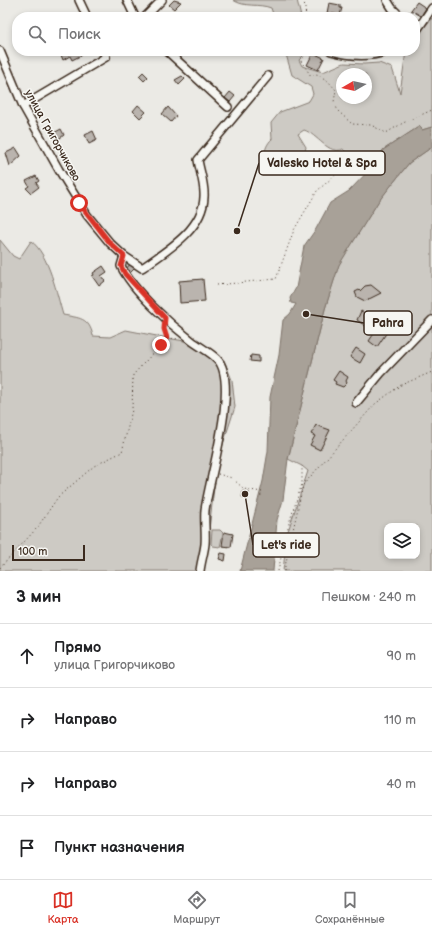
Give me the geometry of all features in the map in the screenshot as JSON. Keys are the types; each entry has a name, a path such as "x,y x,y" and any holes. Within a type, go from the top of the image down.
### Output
{"street":[{"path":"79,0 85,12"},
{"path":"127,0 133,12"},
{"path":"150,12 162,0"},
{"path":"387,0 396,12"},
{"path":"420,25 432,8"},
{"name":"улица Григорчиково","path":"0,52 23,106 59,170 87,215 110,243 126,257"},
{"path":"23,106 102,56"},
{"path":"172,56 228,108"},
{"path":"200,571 205,543 205,510 211,472 222,426 226,380 218,360 191,341 165,318 125,274 121,266 126,257 142,268 174,245 197,221 204,197 198,160 268,76"},
{"path":"356,403 381,373 432,320"}],"path":[{"path":"304,0 305,12"},
{"path":"304,56 301,61 311,76 317,74 328,81 336,90 334,102 338,111 352,124 370,125 386,133 403,123 432,110"},
{"path":"216,285 276,279 294,230 317,191 350,162"},
{"path":"165,318 164,329 167,338"},
{"path":"167,338 191,341"},
{"path":"0,568 37,528 58,497 94,466 122,452 132,410 133,376 167,338"},
{"path":"284,571 303,485 309,476 335,450 375,404 401,386 432,372"},
{"path":"278,571 289,523 302,484 302,466"},
{"path":"216,473 232,478 244,489 262,492 260,498"}],"shaded area":[{"path":"233,0 297,0 300,12 272,12 271,8 247,5"},
{"path":"432,18 432,127 422,130 420,126 383,150 378,161 366,174 343,149 333,150 304,130 298,134 306,147 303,160 299,165 276,167 268,162 265,150 272,139 271,123 280,112 309,101 313,94 311,87 292,75 286,56 303,56 299,60 302,66 323,72 344,63 379,63 392,68 400,93 405,56 420,56 420,33"},
{"path":"420,126 422,130 432,127 432,147 409,163 378,202 339,265 325,309 288,459 283,500 277,520 273,571 240,571 263,481 268,451 270,397 279,355 283,320 290,314 296,304 291,303 290,298 296,288 304,246 316,229 330,203 349,191 378,161 383,150"},
{"path":"432,147 432,571 283,571 287,534 308,471 302,466 288,459 325,309 339,264 378,202 409,163"},
{"path":"0,240 13,256 19,259 31,241 37,247 43,255 52,275 63,315 78,318 86,322 89,325 93,336 110,337 126,330 190,342 224,360 232,380 235,407 217,463 204,571 0,571"},
{"path":"212,530 220,530 223,533 220,547 213,546 211,544"}],"building":[{"path":"174,0 181,2 174,9 169,5"},
{"path":"417,2 426,8 421,16 420,12 414,12 411,10"},
{"path":"329,3 340,5 340,8 342,8 341,12 327,12"},
{"path":"61,56 70,56 63,60"},
{"path":"70,56 80,56 72,60"},
{"path":"312,56 320,56 324,58 318,70 307,65"},
{"path":"143,72 148,77 144,81 139,76"},
{"path":"182,76 185,79 179,85 175,80"},
{"path":"230,92 235,96 230,102 225,98"},
{"path":"138,105 146,112 140,118 133,111"},
{"path":"168,107 176,116 171,122 162,114"},
{"path":"61,129 64,135 56,141 52,134"},
{"path":"93,131 97,140 89,144 85,135"},
{"path":"16,148 21,156 10,166 6,153"},
{"path":"36,176 39,181 36,183 39,187 31,193 26,188 29,186 26,181"},
{"path":"131,263 136,267 130,273 126,269"},
{"path":"103,266 107,272 101,276 105,281 99,286 92,276 94,275 93,273"},
{"path":"203,279 205,301 180,303 179,281"},
{"path":"371,285 381,293 365,301 357,297 355,292 360,291 365,286"},
{"path":"361,311 377,321 371,330 357,320"},
{"path":"381,323 389,329 377,347 369,341"},
{"path":"356,348 365,354 360,363 350,357"},
{"path":"251,355 259,356 259,362 250,361"},
{"path":"339,371 348,377 346,381 347,383 343,387 335,384 336,382 333,380"},
{"path":"316,425 330,430 320,450 310,445 315,436 311,434"},
{"path":"243,491 249,492 248,497 242,497"},
{"path":"224,532 233,534 231,547 222,546"},
{"path":"221,553 226,554 225,561 219,559"}],"place":[{"name":"Valesko Hotel & Spa","path":"237,231"},
{"name":"Pahra","path":"306,314"},
{"name":"Let's ride","path":"245,494"}],"route":[{"path":"79,203 110,243 124,256 121,266 125,274 165,318 164,329 167,338 161,345"}]}
